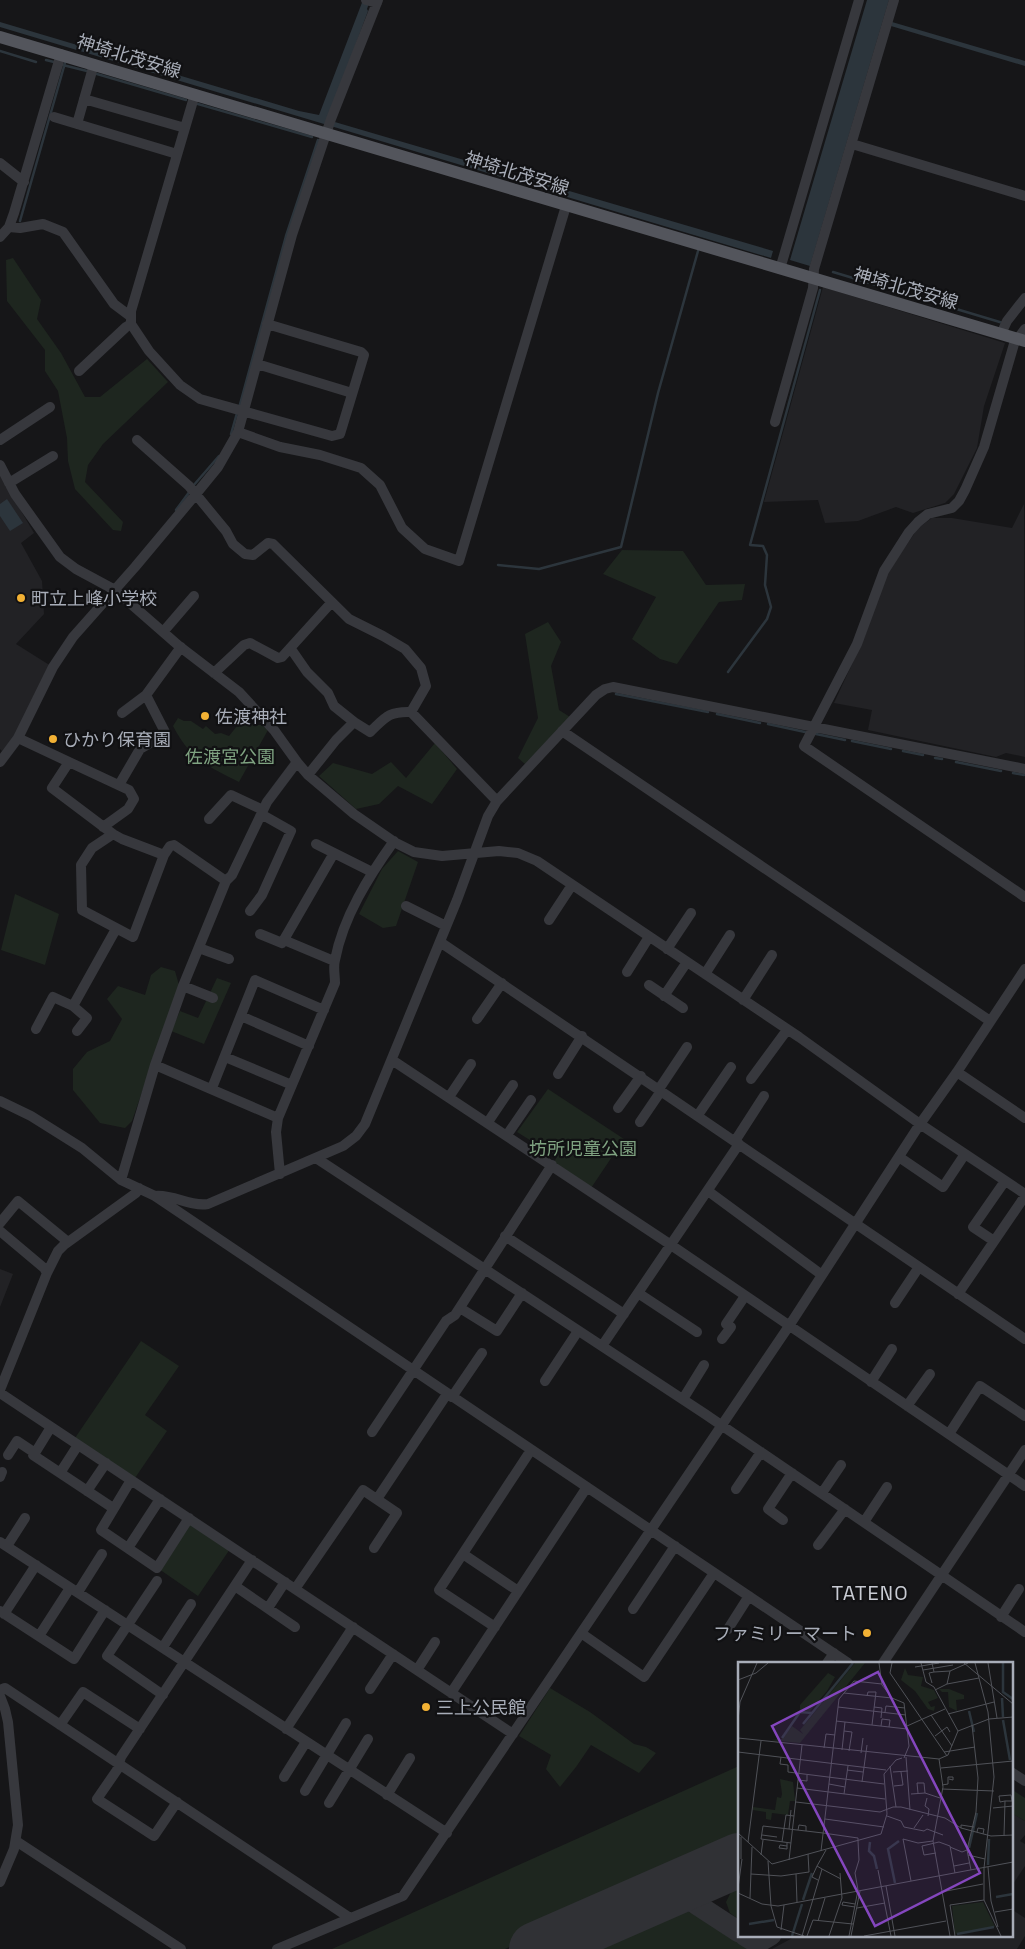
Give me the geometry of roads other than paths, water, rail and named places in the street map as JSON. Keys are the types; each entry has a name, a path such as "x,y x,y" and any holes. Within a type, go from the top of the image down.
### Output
{"main road":[{"name":"神埼北茂安線","path":"0,37 195,94 329,126 566,206 780,270 1004,328 1022,336"}],"street":[{"path":"0,762 18,738 53,667 73,637 115,590 193,490 218,467 238,432 240,409 257,364 292,235 329,126 378,2 366,0"},
{"path":"780,270 859,0"},
{"path":"775,422 813,288 814,269 894,0"},
{"path":"0,237 9,228 61,54"},
{"path":"77,124 94,64"},
{"path":"79,371 126,327 130,320 195,94"},
{"path":"84,99 184,128"},
{"path":"54,117 177,154"},
{"path":"852,144 1025,196"},
{"path":"0,163 24,182"},
{"path":"238,432 280,447 320,455 361,468 380,485 402,528 425,549 459,561 566,206"},
{"path":"9,228 43,224 63,232 114,304 130,320 149,351 180,384 200,398 332,436 340,434 364,356 360,352 268,324"},
{"path":"1004,328 1025,298"},
{"path":"1022,336 1014,344 984,447 965,490 959,501 952,508 928,514 918,522 884,571 857,644 804,746 1025,897"},
{"path":"257,364 352,394"},
{"path":"0,440 50,407"},
{"path":"137,440 193,490 239,550 252,555 268,543 273,544 348,619 405,649 421,668 426,686 411,712"},
{"path":"9,483 53,456"},
{"path":"0,465 15,494 60,557 76,570 115,590 181,647 239,692 274,730 308,775 354,814 414,852 442,856 474,855 500,851 518,853 537,862 787,1030 1025,1195 958,1294"},
{"path":"163,632 194,596"},
{"path":"214,673 244,645 250,643 278,658 282,657 331,603"},
{"path":"122,713 146,695 181,647"},
{"path":"291,649 307,672 328,693 334,706 354,722 370,732 387,716 396,711 411,712 497,801"},
{"path":"155,1196 164,1195 199,1205 208,1204 343,1146 356,1136 372,1110 440,942 488,816 497,801 596,694 605,689 613,687 1025,769"},
{"path":"119,785 140,749 166,734 146,695"},
{"path":"308,775 336,740 354,722"},
{"path":"562,731 990,1021"},
{"path":"18,738 129,790 134,799 128,809 103,827"},
{"path":"69,762 52,788 122,840 164,856"},
{"path":"121,1180 156,1065 183,986 226,881 232,875 267,802 297,762"},
{"path":"210,819 231,795 292,831 262,895 250,911"},
{"path":"113,834 92,848 81,865 82,910 133,937 164,856 170,846 174,845 226,881"},
{"path":"280,1174 276,1132 278,1118 335,983 334,961 341,937 372,872 394,841"},
{"path":"316,844 372,872"},
{"path":"260,934 282,943 334,853"},
{"path":"549,920 572,885"},
{"path":"406,906 446,926"},
{"path":"667,949 691,913"},
{"path":"73,1006 116,929"},
{"path":"704,974 730,935"},
{"path":"627,972 649,937"},
{"path":"284,940 334,961"},
{"path":"440,942 582,1036 855,1225 1025,1339"},
{"path":"199,948 229,959"},
{"path":"743,1000 772,955"},
{"path":"664,996 686,962"},
{"path":"277,1949 404,1896 789,1326 920,1124 1025,969"},
{"path":"212,1088 255,980 324,1010"},
{"path":"477,1020 502,984"},
{"path":"648,985 683,1008"},
{"path":"183,986 213,998"},
{"path":"36,1029 53,997 73,1006 87,1018 77,1032"},
{"path":"241,1016 309,1046"},
{"path":"751,1079 787,1030"},
{"path":"558,1074 582,1036"},
{"path":"640,1122 687,1047"},
{"path":"225,1057 292,1084"},
{"path":"392,1060 507,1134 1025,1486"},
{"path":"449,1097 471,1064"},
{"path":"156,1065 278,1118"},
{"path":"698,1115 731,1067"},
{"path":"957,1072 1025,1118"},
{"path":"618,1108 640,1076"},
{"path":"488,1122 513,1085"},
{"path":"602,1346 708,1191 764,1096"},
{"path":"0,1100 31,1116 82,1148 121,1180 155,1196 847,1662"},
{"path":"507,1134 531,1100"},
{"path":"899,1157 943,1187 965,1154"},
{"path":"316,1158 683,1399 1025,1632"},
{"path":"372,1432 446,1321 455,1315 460,1308 552,1165"},
{"path":"994,1241 973,1227 1004,1181"},
{"path":"139,1188 136,1193 58,1251 47,1273 0,1391 78,1445 513,1734"},
{"path":"708,1191 822,1275"},
{"path":"0,1223 18,1201 68,1242"},
{"path":"0,1231 44,1268 47,1273"},
{"path":"506,1236 624,1314"},
{"path":"895,1303 919,1267"},
{"path":"460,1308 497,1331 522,1293"},
{"path":"638,1293 697,1332"},
{"path":"722,1339 731,1327 726,1324 745,1296"},
{"path":"545,1380 578,1330"},
{"path":"871,1382 892,1349"},
{"path":"376,1499 482,1353"},
{"path":"683,1399 704,1365"},
{"path":"907,1406 930,1374"},
{"path":"948,1434 980,1386 1025,1416"},
{"path":"52,1427 33,1455 113,1508"},
{"path":"8,1456 17,1441 35,1453"},
{"path":"60,1473 78,1445"},
{"path":"494,1627 439,1590 531,1450"},
{"path":"884,1662 1025,1450"},
{"path":"736,1489 761,1452"},
{"path":"87,1491 106,1463"},
{"path":"822,1493 841,1465"},
{"path":"783,1520 768,1508 792,1473"},
{"path":"131,1480 101,1530 157,1568 189,1518"},
{"path":"451,1693 587,1487"},
{"path":"864,1522 887,1487"},
{"path":"295,1589 363,1490 397,1513 374,1548"},
{"path":"128,1548 160,1499"},
{"path":"818,1546 845,1509"},
{"path":"25,1518 2,1543 447,1834"},
{"path":"633,1610 675,1546"},
{"path":"39,1636 102,1554"},
{"path":"463,1554 518,1591"},
{"path":"177,1802 154,1836 97,1799 117,1770 121,1757 252,1560"},
{"path":"36,1565 2,1613 74,1659 106,1610"},
{"path":"580,1633 644,1677 714,1572"},
{"path":"157,1581 107,1656 163,1694"},
{"path":"268,1608 285,1582"},
{"path":"235,1586 296,1627"},
{"path":"1001,1617 1019,1589"},
{"path":"728,1629 749,1596"},
{"path":"162,1647 191,1604"},
{"path":"286,1729 352,1627"},
{"path":"417,1670 435,1642"},
{"path":"828,1662 834,1653"},
{"path":"370,1689 393,1654"},
{"path":"0,1690 5,1688 350,1918"},
{"path":"60,1725 83,1692 140,1729"},
{"path":"0,1696 8,1722 18,1807 16,1841 0,1882"},
{"path":"305,1790 346,1723"},
{"path":"329,1803 368,1740"},
{"path":"284,1777 306,1742"},
{"path":"387,1795 410,1758"},
{"path":"1012,1773 1025,1781"},
{"path":"16,1841 181,1949"}],"waterway":[{"path":"0,51 36,62"},
{"path":"46,60 54,62"},
{"path":"20,221 65,63"},
{"path":"63,65 87,71"},
{"path":"97,74 186,100"},
{"path":"198,104 312,137"},
{"path":"239,408 286,236 318,140"},
{"path":"498,565 539,569 621,547 658,393 698,251"},
{"path":"833,272 1003,323"},
{"path":"728,672 767,619 771,607 765,585 767,555 763,546 750,545 820,290"},
{"path":"231,434 237,413"},
{"path":"193,486 219,456"},
{"path":"176,510 190,491"},
{"path":"616,694 708,712"},
{"path":"717,714 760,723"},
{"path":"768,724 805,732"},
{"path":"816,734 845,740"},
{"path":"852,741 891,749"},
{"path":"903,751 923,755"},
{"path":"935,758 942,759"},
{"path":"956,762 1001,771"},
{"path":"1013,773 1024,775"}],"place":[{"name":"町立上峰小学校","path":"21,598"},
{"name":"佐渡神社","path":"205,716"},
{"name":"ひかり保育園","path":"53,739"},
{"name":"ファミリーマート","path":"867,1633"},
{"name":"三上公民館","path":"426,1707"}],"district":[{"name":"TATENO","path":"870,1593"}],"park label":[{"name":"佐渡宮公園","path":"230,756"},
{"name":"坊所児童公園","path":"583,1148"}]}
